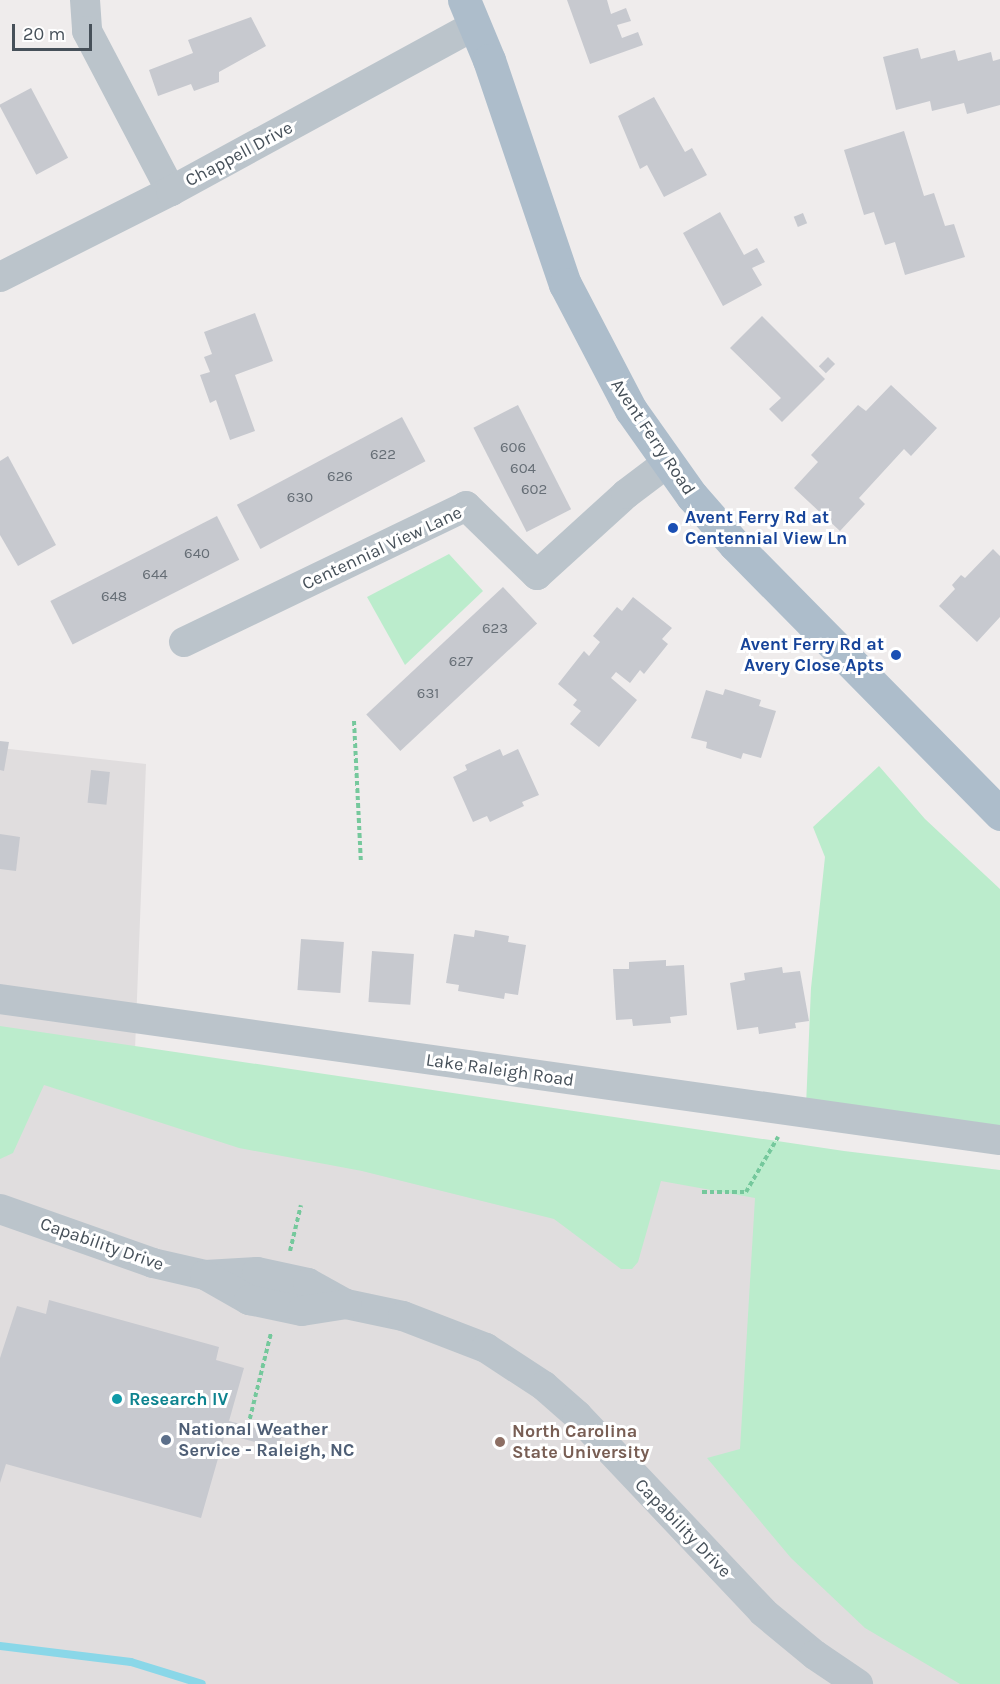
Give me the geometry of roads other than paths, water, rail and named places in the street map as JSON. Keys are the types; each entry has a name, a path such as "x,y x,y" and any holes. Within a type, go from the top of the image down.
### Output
{"main road":[{"name":"Avent Ferry Road","path":"470,13 574,302 620,392 667,463 735,545 1000,814"}],"street":[{"path":"85,0 87,31 171,191"},
{"name":"Chappell Drive","path":"0,277 171,191 470,13"},
{"name":"Centennial View Lane","path":"184,642 466,506 537,575 626,494 667,463"},
{"name":"Lake Raleigh Road","path":"0,999 1000,1140"},
{"name":"Capability Drive","path":"0,1209 153,1263 205,1275 257,1272 308,1283 346,1304 446,1330 486,1348 544,1386 577,1415 763,1612 814,1655 858,1684"}],"waterway":[{"path":"0,1646 131,1662 202,1684"}],"place":[{"name":"Avent Ferry Rd at Centennial View Ln","path":"673,528"},
{"name":"Avent Ferry Rd at Avery Close Apts","path":"896,655"},
{"name":"Research IV","path":"117,1399"},
{"name":"National Weather Service - Raleigh, NC","path":"166,1440"},
{"name":"North Carolina State University","path":"500,1442"}]}
